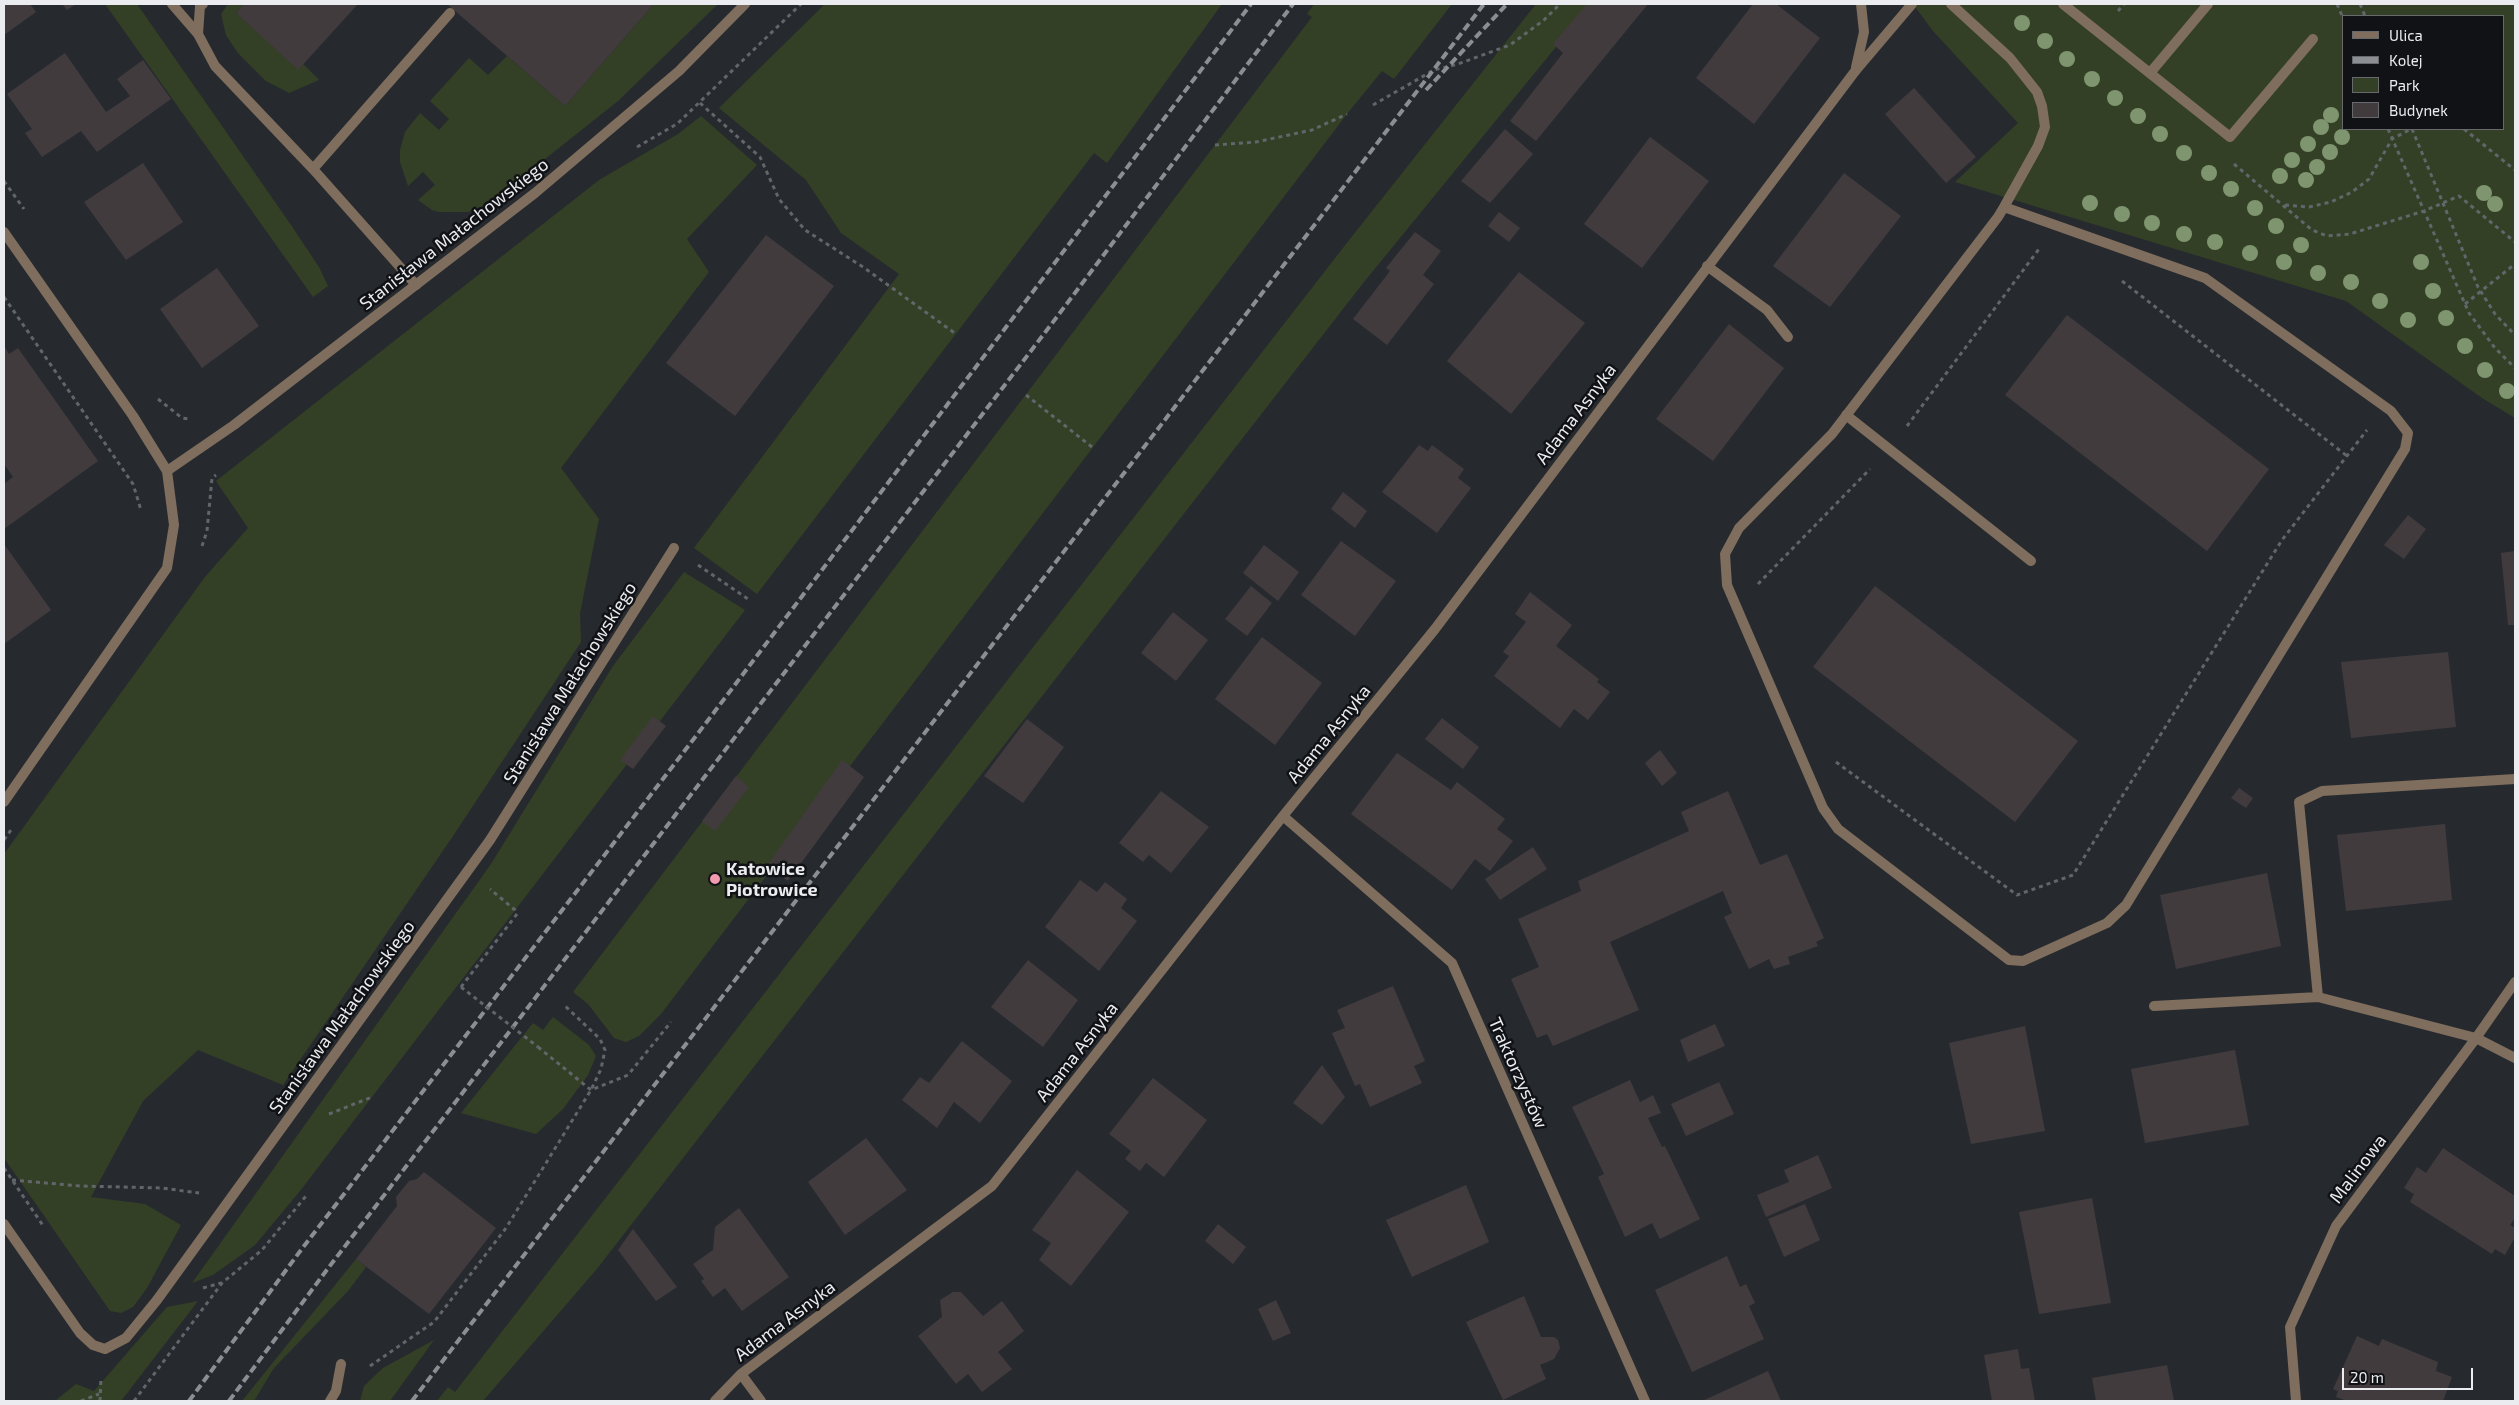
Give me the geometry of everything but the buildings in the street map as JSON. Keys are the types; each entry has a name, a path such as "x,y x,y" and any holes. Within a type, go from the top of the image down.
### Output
{"street":[{"path":"172,4 198,34 215,66 313,169 416,285"},
{"path":"198,34 200,6 203,4"},
{"name":"Stanisława Małachowskiego","path":"167,471 234,425 535,192 679,71 745,4"},
{"name":"Adama Asnyka","path":"715,1401 741,1374 992,1186 1283,816 1435,629 1856,70 1864,32 1861,4"},
{"path":"1856,70 1912,4"},
{"path":"1952,4 2010,58 2037,92 2042,106 2045,127 2038,146 1998,217 1832,434 1739,528 1725,554 1727,585 1823,808 1838,829 2009,960 2023,961 2107,923 2126,905 2406,449 2408,433 2391,411 2205,278 2004,207"},
{"path":"2063,4 2230,137 2313,39"},
{"path":"2150,73 2208,4"},
{"path":"313,169 450,13"},
{"path":"4,232 134,416 167,471 174,525 167,568 4,802"},
{"path":"1707,266 1767,310 1788,337"},
{"path":"1846,415 2031,561"},
{"name":"Stanisława Małachowskiego","path":"4,1224 80,1333 92,1345 106,1349 126,1338 157,1300 468,871 495,832 674,548"},
{"path":"2318,997 2299,802 2322,791 2515,779"},
{"name":"Traktorzystów","path":"1283,816 1452,963 1645,1401"},
{"name":"Malinowa","path":"2296,1401 2290,1327 2336,1226 2476,1038 2515,982"},
{"path":"2154,1006 2318,997 2476,1038 2515,1058"},
{"path":"330,1401 336,1391 341,1364"},
{"path":"741,1374 761,1401"}],"path":[{"path":"629,151 677,124 801,4"},
{"path":"1373,105 1434,70 1458,64 1510,45 1544,20 1560,4"},
{"path":"2337,4 2342,16"},
{"path":"700,103 760,157 778,199 805,230 863,267 956,334"},
{"path":"1215,145 1256,142 1312,130 1347,114"},
{"path":"2388,130 2465,304 2495,348 2515,368"},
{"path":"2284,204 2309,207 2331,202 2352,192 2369,179 2392,139 2410,130"},
{"path":"2412,130 2481,292 2495,314 2515,334"},
{"path":"2465,130 2515,170"},
{"path":"2231,162 2284,204 2312,230 2327,236 2350,234 2424,211 2459,196 2515,242"},
{"path":"2465,304 2515,264"},
{"path":"4,297 134,484 142,512"},
{"path":"1026,395 1092,448"},
{"path":"134,416 158,399 182,418 194,419"},
{"path":"201,548 207,531 212,478 220,472"},
{"path":"674,548 751,601"},
{"path":"4,840 13,827"},
{"path":"468,871 515,910 516,914 461,987 591,1090"},
{"path":"336,1391 384,1355 434,1322 506,1228 591,1090 601,1069 605,1050 600,1039 563,1004"},
{"path":"591,1090 628,1075 671,1022"},
{"path":"4,1168 50,1235"},
{"path":"12,1180 80,1186 162,1188 231,1197"},
{"path":"134,1401 222,1282 262,1250 306,1196"},
{"path":"81,1401 99,1394"}],"green space":[{"path":"105,4 137,4 291,225 319,267 328,286 313,297"},
{"path":"228,4 244,4 236,13 298,69 303,64 319,80 289,93 266,81 237,52 226,35 221,14"},
{"path":"654,4 718,4 618,101 486,206 468,212 439,212 432,210 418,200 435,185 423,172 408,186 400,162 400,150 405,132 420,113 439,130 449,119 430,101 469,58 488,75 507,56 565,106"},
{"path":"825,4 1222,4 1107,163 1094,153 757,594 694,548 899,274 841,233 806,180 719,108"},
{"path":"1314,4 1452,4 1394,79 1382,71 1347,114 661,1014 639,1036 626,1042 614,1038 588,1004 573,992 1312,17 1307,14"},
{"path":"1536,4 1591,4 1364,282 596,1270 483,1401 437,1401 448,1387 455,1392 1346,244"},
{"path":"1913,4 2515,4 2515,418 2482,398 2346,301 1955,182 2018,123 1933,31"},
{"path":"701,116 757,165 687,239 709,272 561,468 599,519 580,613 581,642 453,836 283,1085 198,1050 143,1101 91,1197 145,1204 181,1225 147,1288 133,1307 121,1313 110,1311 4,1158 4,854 205,577 248,528 216,481 599,180 678,134"},
{"path":"684,572 745,610 300,1191 255,1245 213,1275 192,1283 491,864 613,666"},
{"path":"553,1017 589,1045 596,1056 588,1075 563,1109 536,1134 461,1113 533,1023 543,1030"},
{"path":"356,1259 366,1267 348,1291 274,1368 254,1401 242,1401"},
{"path":"198,1301 121,1401 55,1401 76,1384 94,1391 167,1307"},
{"path":"434,1340 390,1401 360,1401 364,1386 383,1368"}],"railway":[{"path":"189,1401 301,1250 709,719 1251,4"},
{"path":"229,1401 326,1271 1050,326 1293,4"},
{"path":"412,1401 1484,4"},
{"path":"1426,90 1507,4"}],"place":[{"name":"Katowice Piotrowice","path":"715,879"}]}
